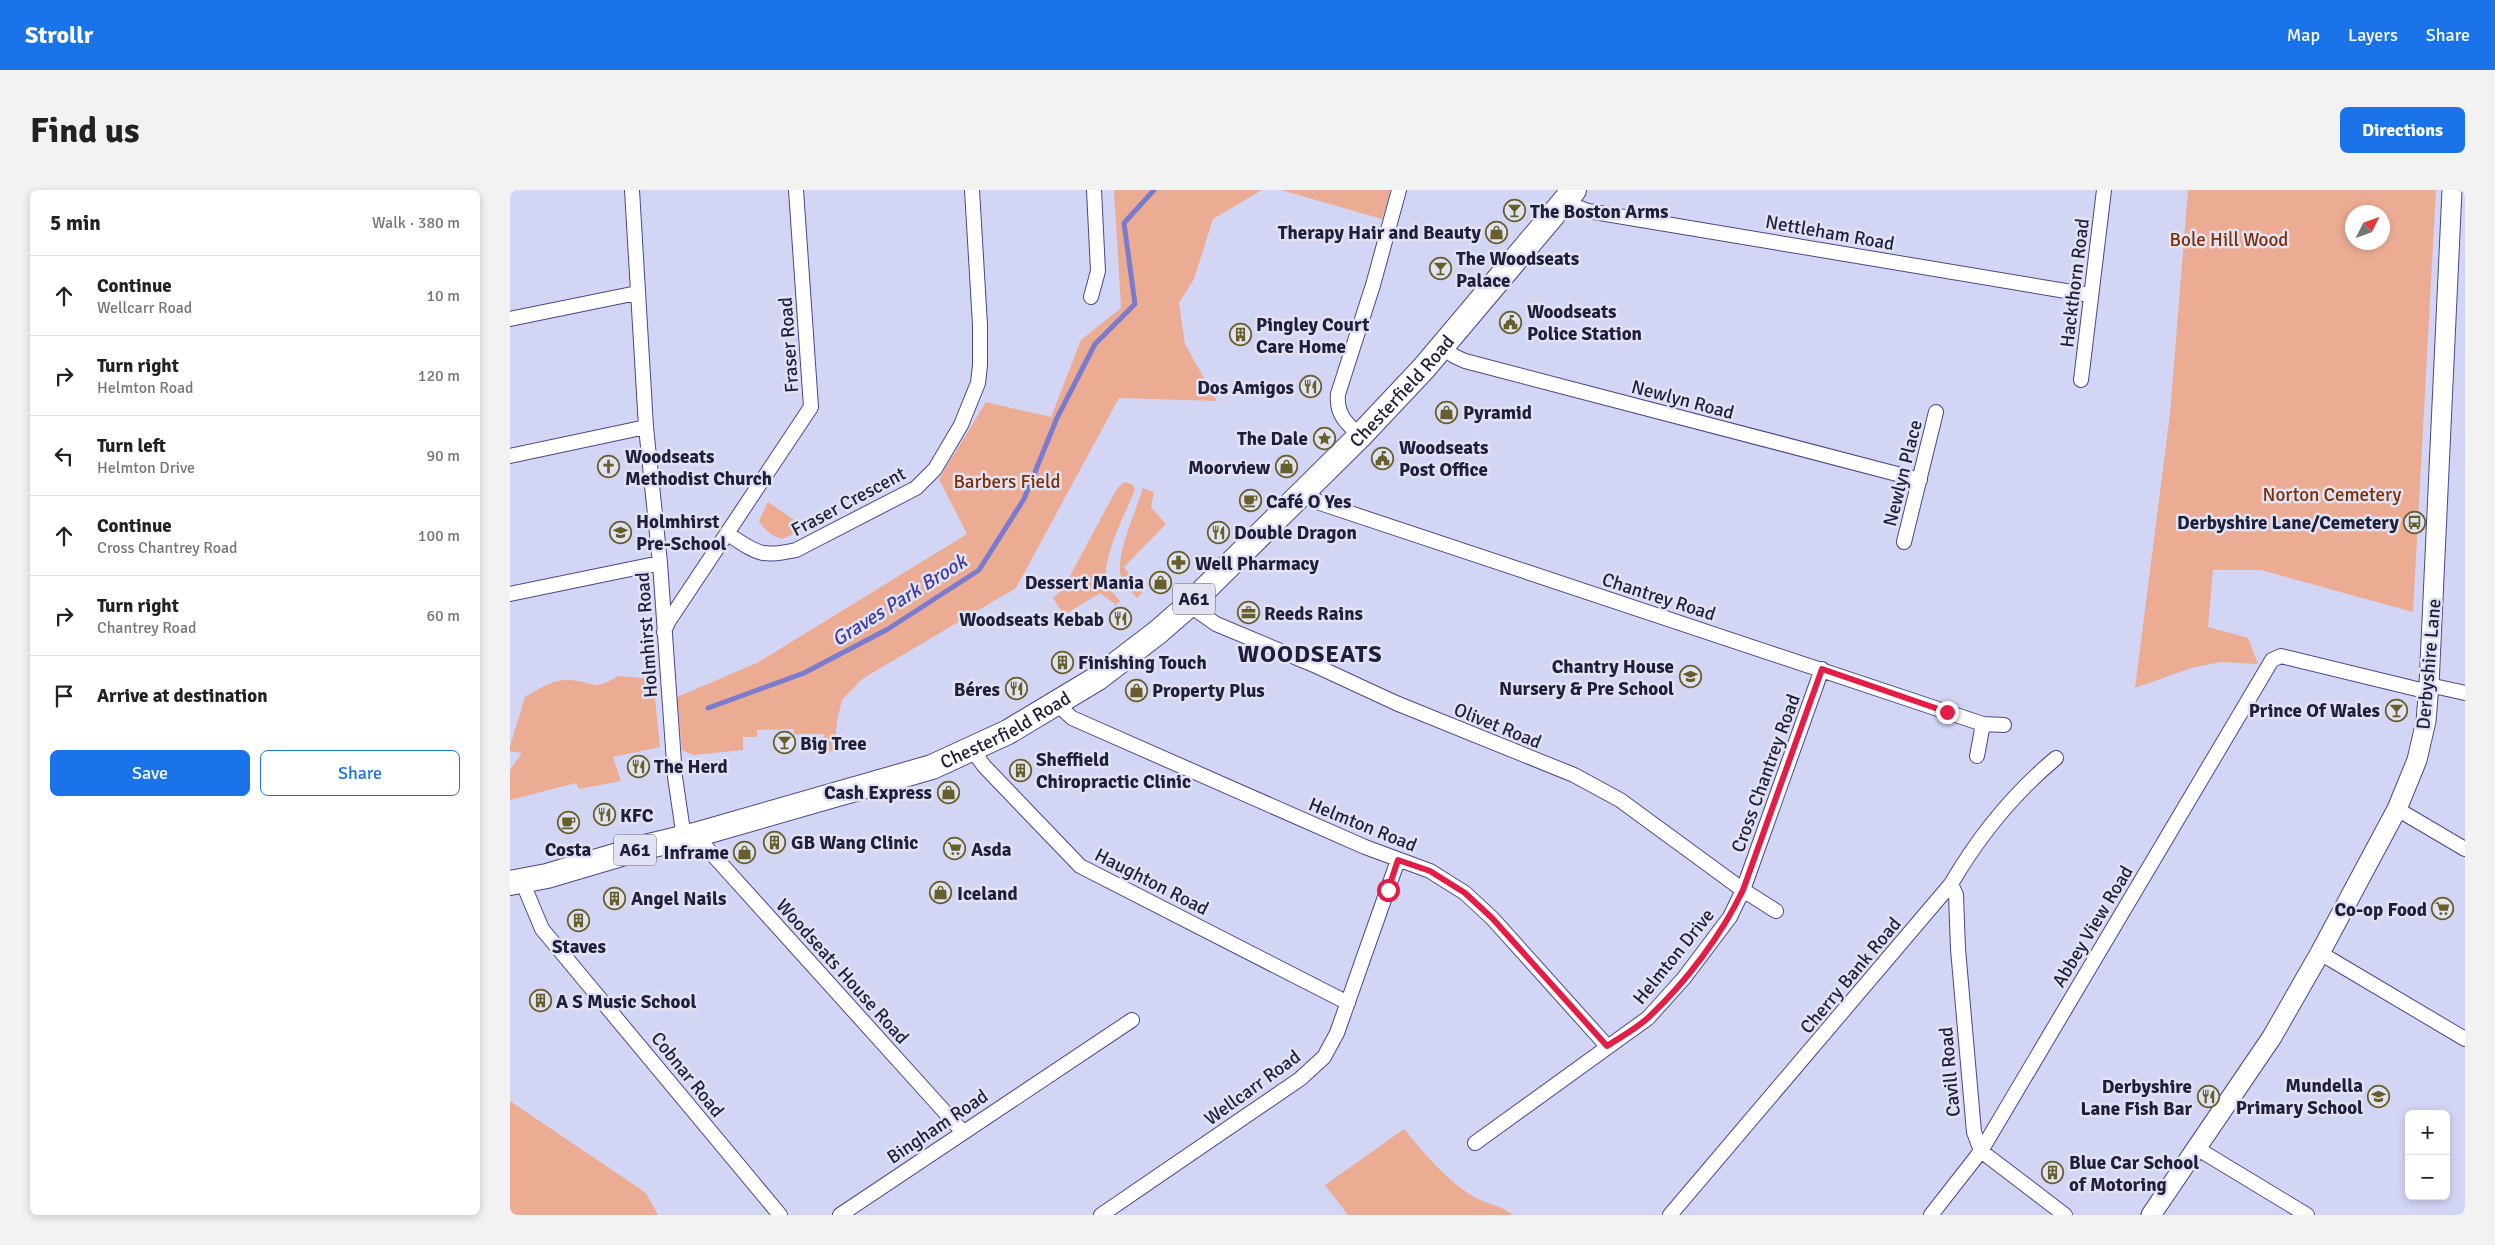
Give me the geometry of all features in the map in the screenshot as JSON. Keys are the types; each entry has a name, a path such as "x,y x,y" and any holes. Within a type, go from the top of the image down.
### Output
{"highway":[{"name":"Chesterfield Road","path":"516,882 689,837 913,773 1008,732 1057,704 1137,649 1189,605 1305,492 1420,372 1569,196"}],"street":[{"name":"Holmhirst Road","path":"632,190 646,427 660,563 675,777 689,837"},
{"name":"Fraser Road","path":"664,633 668,622 811,408 796,190"},
{"name":"Fraser Crescent","path":"728,534 758,553 776,554 796,550 916,488 935,469 950,445 978,383 980,325 972,190"},
{"path":"1092,297 1098,271 1094,190"},
{"path":"1360,436 1342,418 1338,410 1338,394 1373,285 1399,190"},
{"name":"Hackthorn Road","path":"2081,380 2104,190"},
{"name":"Derbyshire Lane","path":"2151,1215 2198,1149 2267,1044 2320,952 2397,808 2417,760 2426,721 2429,689 2452,190"},
{"name":"Nettleham Road","path":"1569,196 1588,211 2090,295"},
{"path":"510,319 637,292"},
{"name":"Newlyn Road","path":"1441,346 1454,356 1465,360 1920,480"},
{"name":"Newlyn Place","path":"1904,542 1936,412"},
{"path":"510,456 646,427"},
{"name":"Chantrey Road","path":"1305,492 1320,503 1983,724 2004,725"},
{"path":"510,594 660,563"},
{"name":"Olivet Road","path":"1189,605 1216,624 1314,665 1403,706 1574,775 1620,800 1743,890 1776,911"},
{"name":"Abbey View Road","path":"1931,1215 1981,1151 2272,660 2282,656 2429,689"},
{"name":"Cross Chantrey Road","path":"1743,890 1822,669"},
{"path":"2429,689 2465,693"},
{"name":"Helmton Road","path":"1057,704 1072,718 1398,860 1430,871 1465,893 1492,918 1607,1046"},
{"path":"1977,756 1983,724"},
{"name":"Haughton Road","path":"972,749 984,766 1080,866 1348,1003"},
{"name":"Cherry Bank Road","path":"1670,1215 1951,884 1988,826 2041,770 2056,758"},
{"path":"2397,808 2465,849"},
{"name":"Woodseats House Road","path":"689,837 962,1131"},
{"name":"Wellcarr Road","path":"1101,1215 1300,1079 1324,1057 1338,1032 1398,860"},
{"name":"Cobnar Road","path":"516,882 542,929 780,1215"},
{"name":"Cavill Road","path":"1951,884 1956,895 1968,1084 1974,1132 1981,1151"},
{"name":"Helmton Drive","path":"1475,1142 1535,1101 1607,1046 1648,1018 1684,978 1730,917 1743,890"},
{"path":"2320,952 2465,1039"},
{"name":"Bingham Road","path":"840,1215 962,1131 1132,1020"},
{"path":"2198,1149 2307,1215"},
{"path":"1981,1151 2065,1215"}],"green space":[{"name":"Barbers Field","path":"1114,190 1262,190 1213,219 1194,279 1179,303 1185,344 1217,401 1119,398 1016,588 862,679 842,700 837,721 834,751 825,752 824,734 794,734 794,729 757,730 757,737 743,737 743,750 694,755 682,750 677,697 757,663 967,534 939,479 986,402 1051,417 1081,340 1121,308"},
{"path":"1281,190 1391,190 1382,219"},
{"name":"Norton Cemetery","path":"2188,190 2436,190 2413,612 2261,570 2213,570 2208,627 2248,638 2258,664 2221,662 2191,668 2135,688 2170,414"},
{"path":"1125,482 1133,485 1135,489 1111,548 1106,572 1109,587 1120,601 1116,605 1100,593 1064,615 1053,598 1063,589 1114,494 1119,486"},
{"path":"1143,488 1154,492 1151,507 1166,524 1124,567 1143,592 1137,598 1122,579 1120,563 1125,541"},
{"path":"768,502 806,528 782,539 769,532 759,521"},
{"path":"618,676 653,679 660,747 613,757 621,781 579,789 576,783 510,800 510,770 522,753 510,751 510,746 525,697 557,681 569,680 597,685"},
{"path":"510,1101 646,1193 658,1215 510,1215"},
{"path":"1404,1129 1438,1168 1467,1193 1513,1215 1348,1215 1325,1185"}],"waterway":[{"name":"Graves Park Brook","path":"708,708 804,673 888,629 979,570 1024,499 1057,418 1095,344 1135,304 1124,223 1154,190"}],"place":[{"name":"The Boston Arms","path":"1514,211"},
{"name":"Therapy Hair and Beauty","path":"1497,232"},
{"name":"The Woodseats Palace","path":"1440,269"},
{"name":"Woodseats Police Station","path":"1511,322"},
{"name":"Pingley Court Care Home","path":"1240,335"},
{"name":"Dos Amigos","path":"1310,387"},
{"name":"Pyramid","path":"1447,412"},
{"name":"The Dale","path":"1324,438"},
{"name":"Woodseats Post Office","path":"1383,458"},
{"name":"Woodseats Methodist Church","path":"609,467"},
{"name":"Moorview","path":"1286,467"},
{"name":"Café O Yes","path":"1250,501"},
{"name":"Derbyshire Lane/Cemetery","path":"2415,522"},
{"name":"Holmhirst Pre-School","path":"620,532"},
{"name":"Double Dragon","path":"1218,532"},
{"name":"Well Pharmacy","path":"1179,563"},
{"name":"Dessert Mania","path":"1160,582"},
{"name":"Reeds Rains","path":"1248,613"},
{"name":"Woodseats Kebab","path":"1120,619"},
{"name":"Finishing Touch","path":"1062,662"},
{"name":"Chantry House Nursery & Pre School","path":"1690,677"},
{"name":"Béres","path":"1016,689"},
{"name":"Property Plus","path":"1136,690"},
{"name":"Prince Of Wales","path":"2396,710"},
{"name":"Big Tree","path":"784,743"},
{"name":"The Herd","path":"638,766"},
{"name":"Sheffield Chiropractic Clinic","path":"1020,770"},
{"name":"Cash Express","path":"948,792"},
{"name":"KFC","path":"604,815"},
{"name":"Costa","path":"568,823"},
{"name":"GB Wang Clinic","path":"775,842"},
{"name":"Asda","path":"955,849"},
{"name":"Inframe","path":"745,852"},
{"name":"Iceland","path":"941,893"},
{"name":"Angel Nails","path":"615,898"},
{"name":"Co-op Food","path":"2443,909"},
{"name":"Staves","path":"579,920"},
{"name":"A S Music School","path":"540,1001"},
{"name":"Mundella Primary School","path":"2379,1096"},
{"name":"Derbyshire Lane Fish Bar","path":"2208,1097"},
{"name":"Blue Car School of Motoring","path":"2053,1173"}],"district":[{"name":"WOODSEATS","path":"1310,654"}],"route":[{"path":"1388,890 1398,860 1430,871 1465,893 1492,918 1607,1046 1648,1018 1684,978 1730,917 1743,890 1822,669 1947,712"}],"park label":[{"name":"Bole Hill Wood","path":"2229,239"}]}
